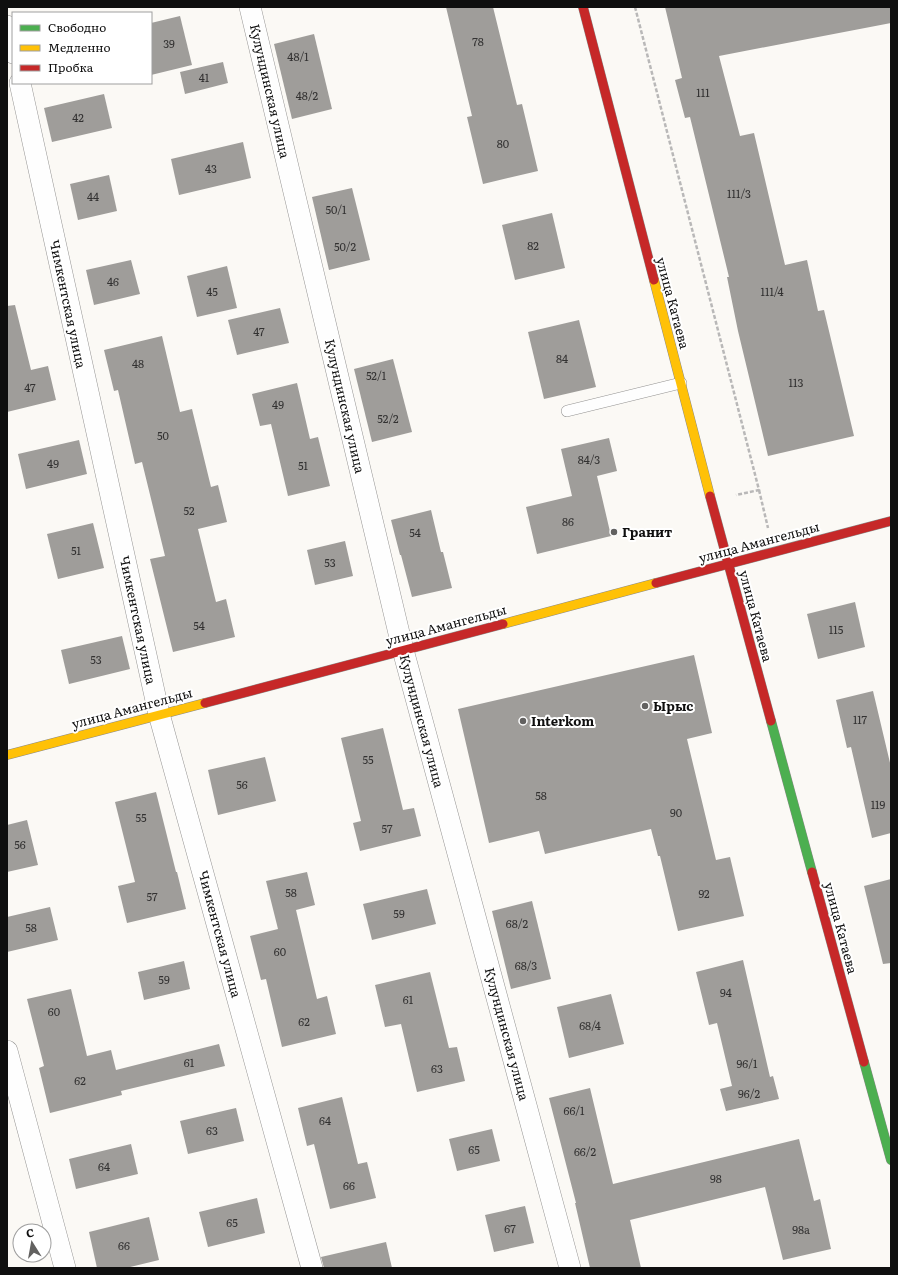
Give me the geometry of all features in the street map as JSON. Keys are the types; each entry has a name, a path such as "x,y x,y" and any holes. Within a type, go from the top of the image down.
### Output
{"street":[{"name":"Кулундинская улица","path":"250,7 403,650 570,1268"},
{"name":"улица Катаева","path":"583,7 728,564 891,1160"},
{"path":"7,26 12,48"},
{"name":"Чимкентская улица","path":"20,84 159,714 312,1268"},
{"name":"улица Амангельды","path":"7,755 891,521"},
{"path":"7,1051 65,1268"}],"lane":[{"path":"566,411 681,383"}],"path":[{"path":"635,7 774,552"},
{"path":"712,502 759,490"}],"building":[{"path":"446,7 493,7 517,105 522,104 538,171 483,184 467,117 472,116"},
{"path":"665,7 891,7 891,23 719,56 740,136 754,133 785,265 807,260 818,311 824,310 854,436 768,456 738,331 727,277 729,277 690,117 685,118 675,80 682,78"},
{"path":"180,16 192,65 152,75 152,23"},
{"path":"314,34 332,109 292,119 274,44"},
{"path":"223,62 228,83 185,94 180,72"},
{"path":"104,94 112,128 52,142 44,108"},
{"path":"243,142 251,178 179,195 171,159"},
{"path":"109,175 117,211 78,220 70,184"},
{"path":"352,188 370,260 329,270 312,197"},
{"path":"552,213 565,268 515,280 502,225"},
{"path":"131,260 140,294 94,305 86,270"},
{"path":"227,266 237,308 197,317 187,276"},
{"path":"15,305 31,370 48,366 56,400 7,412 7,306"},
{"path":"280,308 289,343 237,355 228,320"},
{"path":"579,320 596,387 544,399 528,332"},
{"path":"162,336 180,412 192,409 211,487 218,485 227,522 198,529 216,602 226,599 235,637 173,652 150,559 165,556 142,462 135,464 118,390 114,391 104,350"},
{"path":"393,359 412,432 372,442 354,369"},
{"path":"297,383 310,439 318,437 330,486 288,496 271,424 260,426 252,394"},
{"path":"609,438 617,471 597,476 611,536 537,554 526,507 572,496 561,449"},
{"path":"79,440 87,474 26,489 18,454"},
{"path":"431,510 441,552 443,552 452,588 412,597 391,520"},
{"path":"93,523 104,568 58,579 47,534"},
{"path":"345,541 353,576 315,585 307,550"},
{"path":"855,602 865,647 818,659 807,614"},
{"path":"122,636 130,669 69,684 61,650"},
{"path":"694,655 712,733 687,739 716,860 730,857 744,916 678,931 660,856 658,856 651,829 545,854 539,831 489,843 458,709"},
{"path":"873,691 891,767 891,833 872,838 851,747 847,748 836,700"},
{"path":"383,728 403,810 414,808 421,836 360,851 353,823 361,821 341,738"},
{"path":"265,757 276,801 218,815 208,770"},
{"path":"156,792 186,909 127,923 118,886 135,882 115,802"},
{"path":"27,820 38,865 7,872 7,825"},
{"path":"307,872 315,905 296,910 317,999 327,996 336,1034 282,1047 266,979 261,980 250,936 278,929 266,881"},
{"path":"891,879 891,963 883,964 864,886"},
{"path":"427,889 436,924 372,940 363,904"},
{"path":"532,901 551,979 511,989 492,911"},
{"path":"50,907 58,940 7,952 7,917"},
{"path":"743,960 770,1077 773,1076 779,1099 726,1111 720,1089 732,1086 717,1023 709,1025 696,972"},
{"path":"184,961 190,989 144,1000 138,972"},
{"path":"430,972 449,1048 457,1047 465,1081 417,1092 401,1024 385,1027 375,985"},
{"path":"71,989 87,1056 111,1050 116,1070 219,1044 225,1066 121,1091 122,1095 50,1113 39,1068 44,1066 27,999"},
{"path":"611,994 624,1044 569,1058 557,1007"},
{"path":"590,1088 613,1184 799,1139 814,1201 820,1199 831,1249 783,1260 765,1187 630,1220 641,1268 590,1268 576,1203 549,1098"},
{"path":"342,1097 358,1164 367,1162 376,1198 330,1209 314,1144 307,1146 298,1108"},
{"path":"236,1108 244,1141 188,1154 180,1121"},
{"path":"492,1129 500,1161 457,1171 449,1139"},
{"path":"131,1144 138,1174 76,1189 69,1159"},
{"path":"257,1198 265,1233 208,1247 199,1212"},
{"path":"525,1206 534,1243 494,1252 485,1215"},
{"path":"149,1217 159,1260 126,1268 97,1268 89,1232"},
{"path":"386,1242 392,1268 324,1268 321,1257"}],"traffic: fast":[{"path":"771,721 812,872"},
{"path":"864,1062 891,1160"}],"traffic: slow":[{"path":"654,280 710,496"},
{"path":"503,624 656,583"},
{"path":"7,755 205,703"}],"traffic: jam":[{"path":"583,7 654,280"},
{"path":"710,496 771,721"},
{"path":"656,583 891,521"},
{"path":"205,703 503,624"},
{"path":"812,872 864,1062"}],"place":[{"name":"Гранит","path":"614,532"},
{"name":"Ырыс","path":"645,706"},
{"name":"Interkom","path":"523,721"}]}
